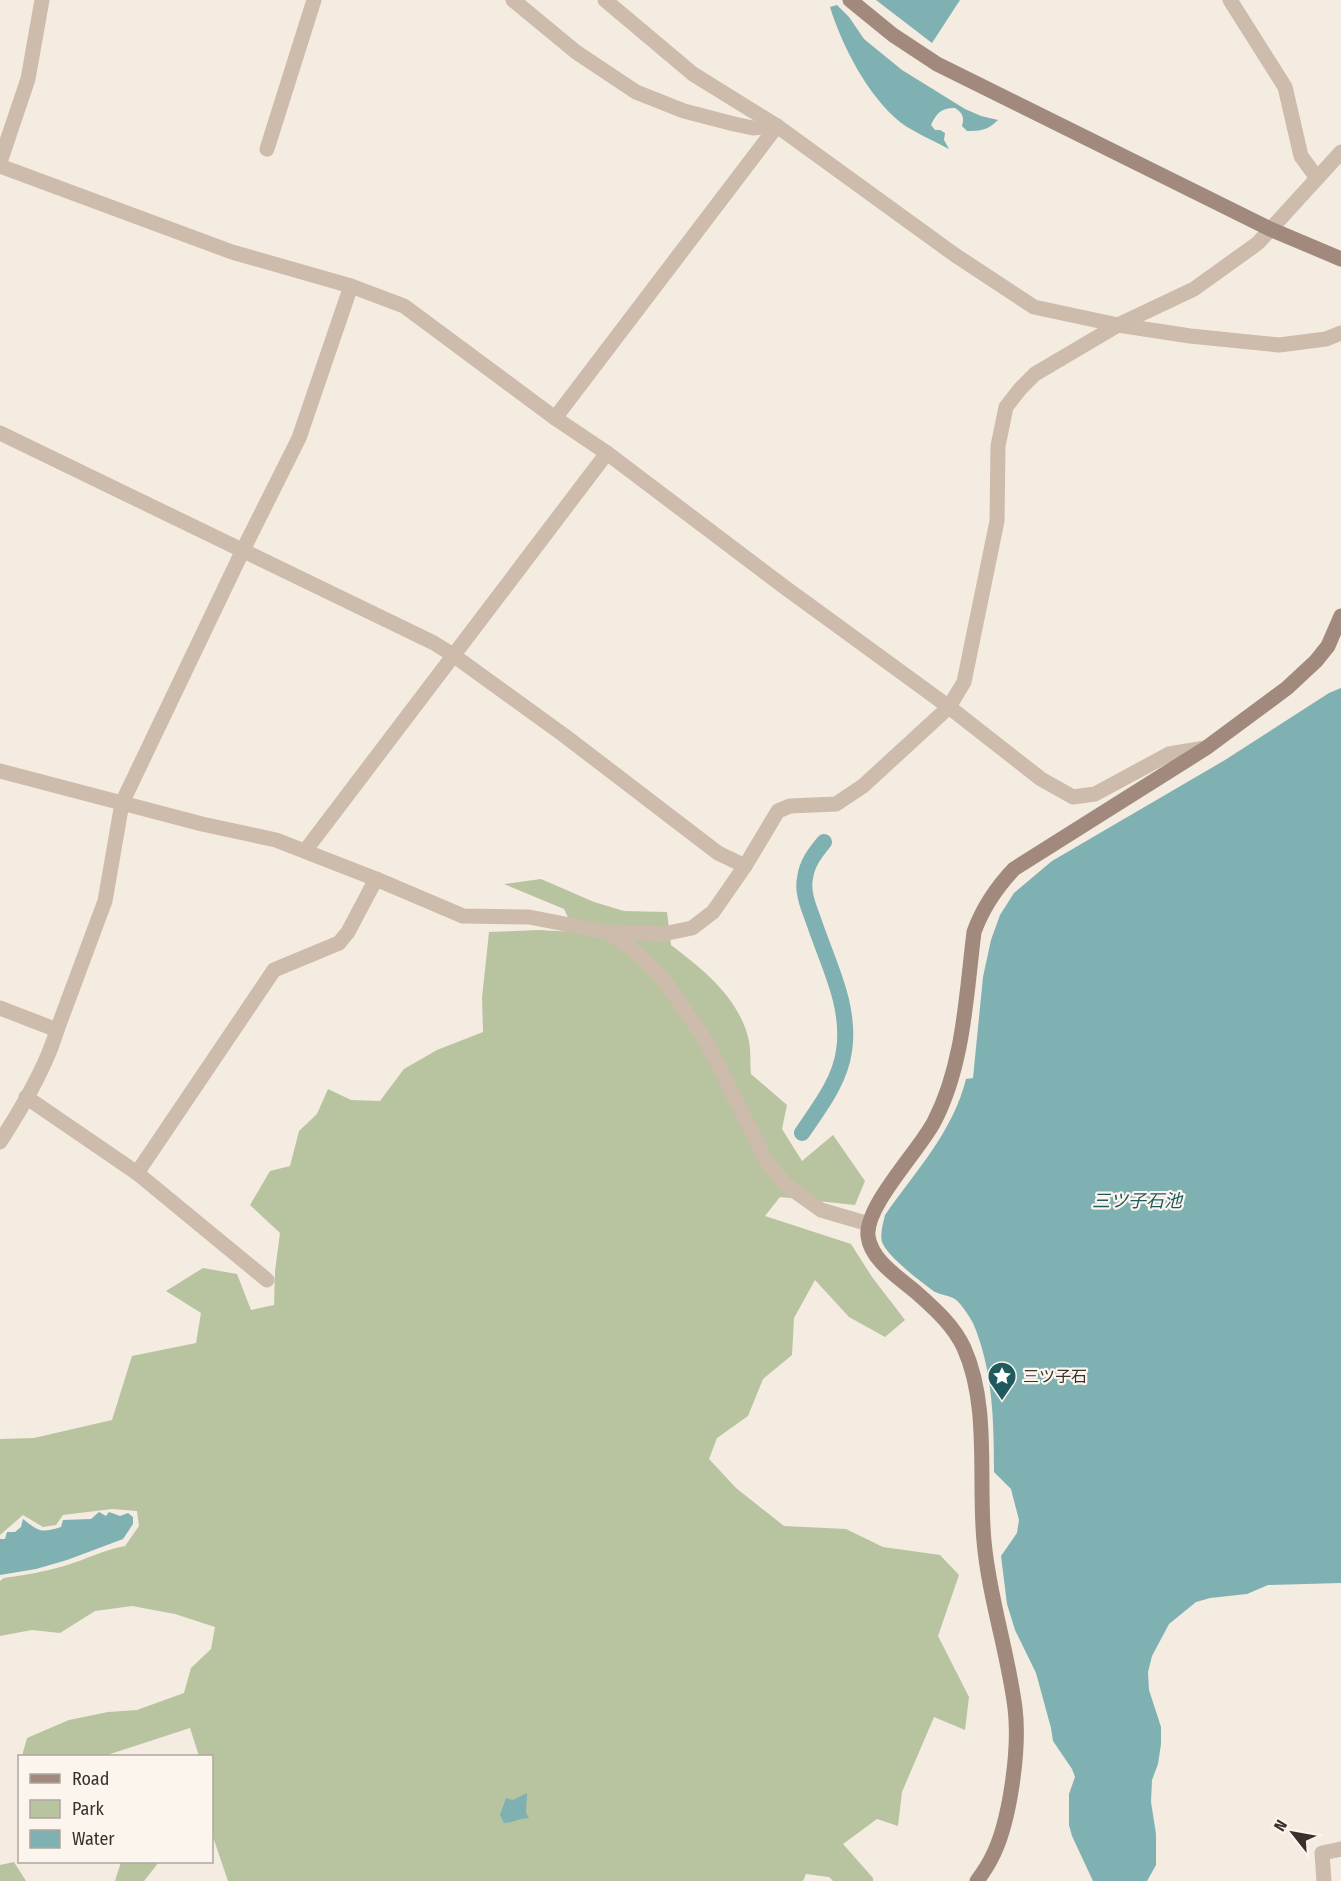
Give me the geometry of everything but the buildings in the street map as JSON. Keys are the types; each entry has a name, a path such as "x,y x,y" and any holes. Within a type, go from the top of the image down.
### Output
{"street":[{"path":"42,0 28,79 0,164 232,252 351,286 404,306 555,418 607,453 792,593 949,707 1041,779 1073,797 1095,794 1169,754 1206,748"},
{"path":"267,149 314,0"},
{"path":"513,0 576,52 636,92 684,111 734,124 753,128 777,126"},
{"path":"605,0 693,74 777,126 964,261 1034,307 1118,326 1279,345 1326,339 1341,333"},
{"path":"850,0 893,35 937,64 1270,229 1341,259"},
{"path":"1230,0 1285,87 1301,156 1317,178"},
{"path":"555,418 777,126"},
{"path":"0,771 202,824 276,840 463,916 529,917 606,932 663,934 692,928 713,912 745,866 778,811 790,806 836,804 863,786 949,707 964,682 997,521 999,446 1006,407 1020,389 1035,374 1118,326 1194,289 1258,243 1341,152"},
{"path":"0,1142 52,1048 105,901 122,802 299,438 351,286"},
{"path":"0,433 434,643 574,743 718,853 745,866"},
{"path":"305,851 607,453"},
{"path":"977,1881 992,1858 1001,1833 1016,1746 1016,1710 986,1568 979,1412 975,1383 963,1347 955,1332 877,1256 870,1246 869,1224 878,1202 921,1143 947,1095 960,1042 974,932 980,915 993,893 1014,869 1206,748 1302,676 1328,645 1341,616"},
{"path":"137,1173 274,970 339,943 348,932 376,879"},
{"path":"606,932 629,946 664,980 706,1041 767,1162 786,1185 821,1210 869,1224"},
{"path":"0,1008 57,1030"},
{"path":"26,1097 137,1173 267,1280"},
{"path":"1324,1881 1322,1853 1341,1849"}],"green space":[{"path":"541,879 594,902 624,911 667,912 671,945 708,975 738,1012 749,1041 751,1074 787,1105 782,1129 802,1161 833,1135 865,1181 855,1205 780,1197 765,1216 851,1244 872,1277 905,1320 885,1337 849,1317 815,1280 794,1318 792,1355 763,1379 748,1416 717,1438 709,1459 736,1488 784,1526 846,1529 883,1547 940,1555 959,1575 938,1636 969,1697 965,1730 934,1717 902,1792 898,1826 877,1819 843,1844 873,1878 873,1881 833,1881 829,1877 806,1874 803,1881 228,1881 213,1837 213,1755 199,1755 190,1728 107,1755 22,1755 27,1738 69,1720 108,1712 137,1710 184,1693 191,1668 211,1649 215,1627 175,1614 132,1606 95,1611 60,1633 32,1630 0,1636 0,1581 4,1578 72,1564 125,1546 139,1526 137,1511 112,1509 63,1515 56,1525 43,1527 23,1515 0,1535 0,1439 34,1438 112,1420 132,1356 196,1343 201,1313 166,1291 203,1268 237,1274 251,1310 274,1305 275,1271 280,1233 250,1205 270,1171 290,1166 299,1131 317,1114 328,1089 351,1100 380,1101 404,1069 437,1050 483,1032 482,998 489,932 539,930 575,932 564,909 504,884"},
{"path":"14,1862 26,1881 0,1881 0,1865"},
{"path":"121,1863 158,1863 144,1881 115,1881"}],"water":[{"path":"876,0 960,0 932,43"},
{"path":"837,5 849,17 864,39 902,70 965,109 998,120 984,129 967,131 962,126 962,115 955,108 943,110 931,125 935,130 945,133 944,140 949,149 900,122 877,99 849,54 830,7"},
{"name":"三ツ子石池","path":"1341,688 1341,1583 1268,1585 1247,1594 1210,1598 1196,1602 1169,1624 1152,1656 1148,1672 1149,1690 1161,1727 1161,1744 1158,1764 1152,1780 1151,1802 1156,1834 1156,1865 1147,1881 1093,1881 1069,1825 1069,1794 1075,1777 1053,1741 1036,1673 1015,1630 1007,1604 1001,1556 1017,1533 1019,1520 1011,1489 994,1472 991,1396 980,1341 973,1323 959,1302 935,1292 906,1269 885,1248 881,1235 885,1215 943,1134 966,1079 973,1078 983,977 991,940 1000,915 1014,893 1052,861 1225,760 1329,693"},
{"path":"99,1512 106,1516 109,1512 120,1516 128,1513 133,1517 133,1524 123,1539 67,1560 36,1569 0,1575 0,1539 5,1539 7,1532 15,1532 21,1527 23,1519 33,1527 45,1531 61,1527 63,1520 91,1519"},
{"path":"527,1793 526,1813 529,1818 504,1823 500,1815 506,1798 513,1800"}],"waterway":[{"path":"802,1133 828,1094 838,1073 844,1051 845,1034 841,1001 804,889 808,868 824,842"}],"place":[{"name":"三ツ子石","path":"1002,1402"}]}
